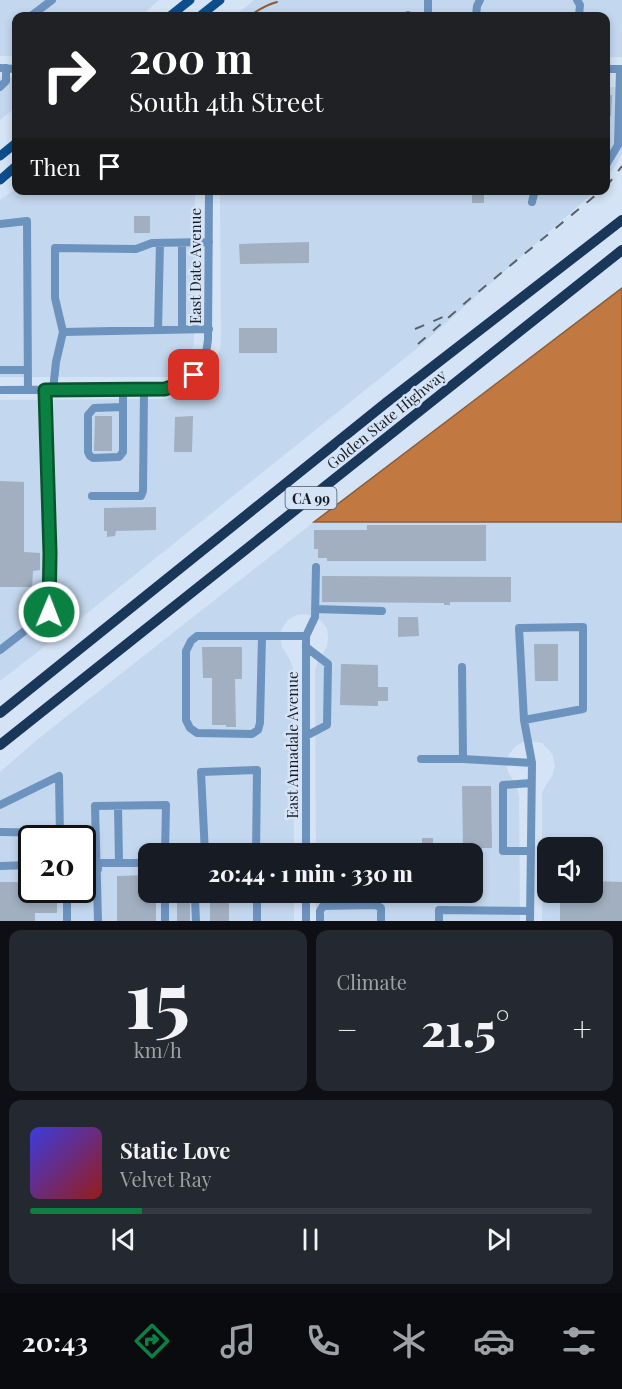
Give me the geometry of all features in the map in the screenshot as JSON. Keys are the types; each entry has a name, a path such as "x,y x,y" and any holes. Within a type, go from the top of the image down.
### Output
{"highway":[{"name":"Golden State Highway","path":"0,713 387,402 622,220"},
{"name":"Golden State Highway","path":"0,745 622,250"}],"main road":[{"path":"175,12 190,0"},
{"path":"205,12 220,0"},
{"path":"0,156 12,146"},
{"path":"0,180 12,170"}],"street":[{"path":"36,12 52,0"},
{"path":"0,87 6,81 3,68"},
{"path":"610,158 618,145 621,69"},
{"name":"East Date Avenue","path":"144,390 165,389 187,380 194,375 206,354 209,329 209,195"},
{"path":"532,202 534,195"},
{"path":"0,224 27,221 28,390"},
{"path":"0,650 49,612 49,390 63,332 55,298 55,248 136,249 152,243 209,242"},
{"path":"159,330 160,243"},
{"path":"182,243 182,329"},
{"path":"63,332 209,329"},
{"path":"0,370 28,370"},
{"path":"0,390 144,390 143,491 141,496 92,496"},
{"path":"123,390 123,407 123,452 119,457 93,458 88,452 88,415 90,411 94,408 123,407"},
{"name":"East Annadale Avenue","path":"306,843 306,636 315,617 316,567"},
{"path":"315,609 382,611"},
{"path":"524,720 583,709 583,627 519,628 524,720 532,763 530,921"},
{"path":"262,636 258,730 252,734 197,733 190,728 186,720 186,651 191,641 197,636 262,636 306,636"},
{"path":"306,647 328,664 327,725 306,736"},
{"path":"462,667 463,759"},
{"path":"421,759 532,763"},
{"path":"204,843 201,772 257,770 256,843"},
{"path":"0,805 59,776 60,825"},
{"path":"531,783 503,785 503,851 531,851"},
{"path":"98,921 95,806 166,805 165,843"},
{"path":"118,806 119,863"},
{"path":"0,832 18,833"},
{"path":"98,866 138,863"},
{"path":"0,866 18,865"},
{"path":"67,903 67,921"},
{"path":"165,903 165,921"},
{"path":"195,903 196,921"},
{"path":"257,903 257,921"},
{"path":"306,903 306,921"},
{"path":"320,921 323,906 376,905 381,908 381,921"},
{"path":"439,921 439,910 530,911"}],"shaded area":[{"path":"0,0 159,0 146,12 12,12 12,56 0,56"},
{"path":"254,0 622,0 622,57 610,57 610,12 240,12"},
{"path":"0,77 12,77 12,110 0,120"},
{"path":"610,87 622,87 622,153 610,173"},
{"path":"12,192 12,195 195,195 194,345 169,377 0,377 0,200"},
{"path":"220,195 590,195 420,346 0,681 0,400 167,399 186,393 210,372 220,350"},
{"path":"622,288 622,522 314,522"},
{"path":"314,522 622,522 622,921 542,921 542,903 603,903 603,837 542,837 542,793 555,766 553,755 549,750 542,743 531,741 516,746 509,754 506,765 519,795 520,921 316,921 316,903 483,903 483,843 316,843 315,671 318,660 327,647 328,638 327,628 314,616 296,615 282,628 280,637 282,647 293,668 294,843 138,843 138,903 294,903 294,921 0,921 0,772 38,739"}],"building":[{"path":"610,95 612,95 611,116"},
{"path":"472,195 484,195 484,203 472,203"},
{"path":"134,216 150,216 150,233 134,233"},
{"path":"309,242 309,263 240,264 239,244"},
{"path":"239,328 277,328 277,353 239,353"},
{"path":"95,416 112,416 112,451 94,451"},
{"path":"193,416 192,452 174,452 175,417"},
{"path":"0,481 24,482 24,552 40,553 40,570 33,571 32,587 0,587"},
{"path":"156,507 156,530 116,531 115,536 107,537 107,531 104,531 104,508"},
{"path":"367,525 486,525 486,561 327,561 327,558 318,558 318,549 314,549 314,530 367,530"},
{"path":"322,576 511,577 511,602 450,602 450,605 444,605 444,603 322,602"},
{"path":"398,617 418,617 419,636 398,637"},
{"path":"534,644 558,644 558,681 535,681"},
{"path":"202,647 242,647 242,679 235,679 236,727 212,725 212,678 203,678"},
{"path":"341,664 378,665 378,687 388,687 388,701 378,701 378,706 340,705"},
{"path":"462,786 491,786 492,848 483,848 483,843 463,843"},
{"path":"422,838 433,838 433,843 422,843"},
{"path":"138,875 138,903 156,903 156,921 117,921 117,876"},
{"path":"603,881 622,882 622,921 560,921 560,903 603,903"},
{"path":"0,882 18,882 18,903 57,903 57,913 35,913 35,921 0,921"},
{"path":"177,903 190,903 190,921 177,921"},
{"path":"210,903 229,903 229,921 210,921"}],"waterway":[{"path":"256,12 277,2"}],"railway":[{"path":"610,182 622,166"},
{"path":"418,344 596,195"},
{"path":"415,329 443,317"}],"route":[{"path":"49,612 50,553 45,390 158,390 172,387 194,375"}]}
